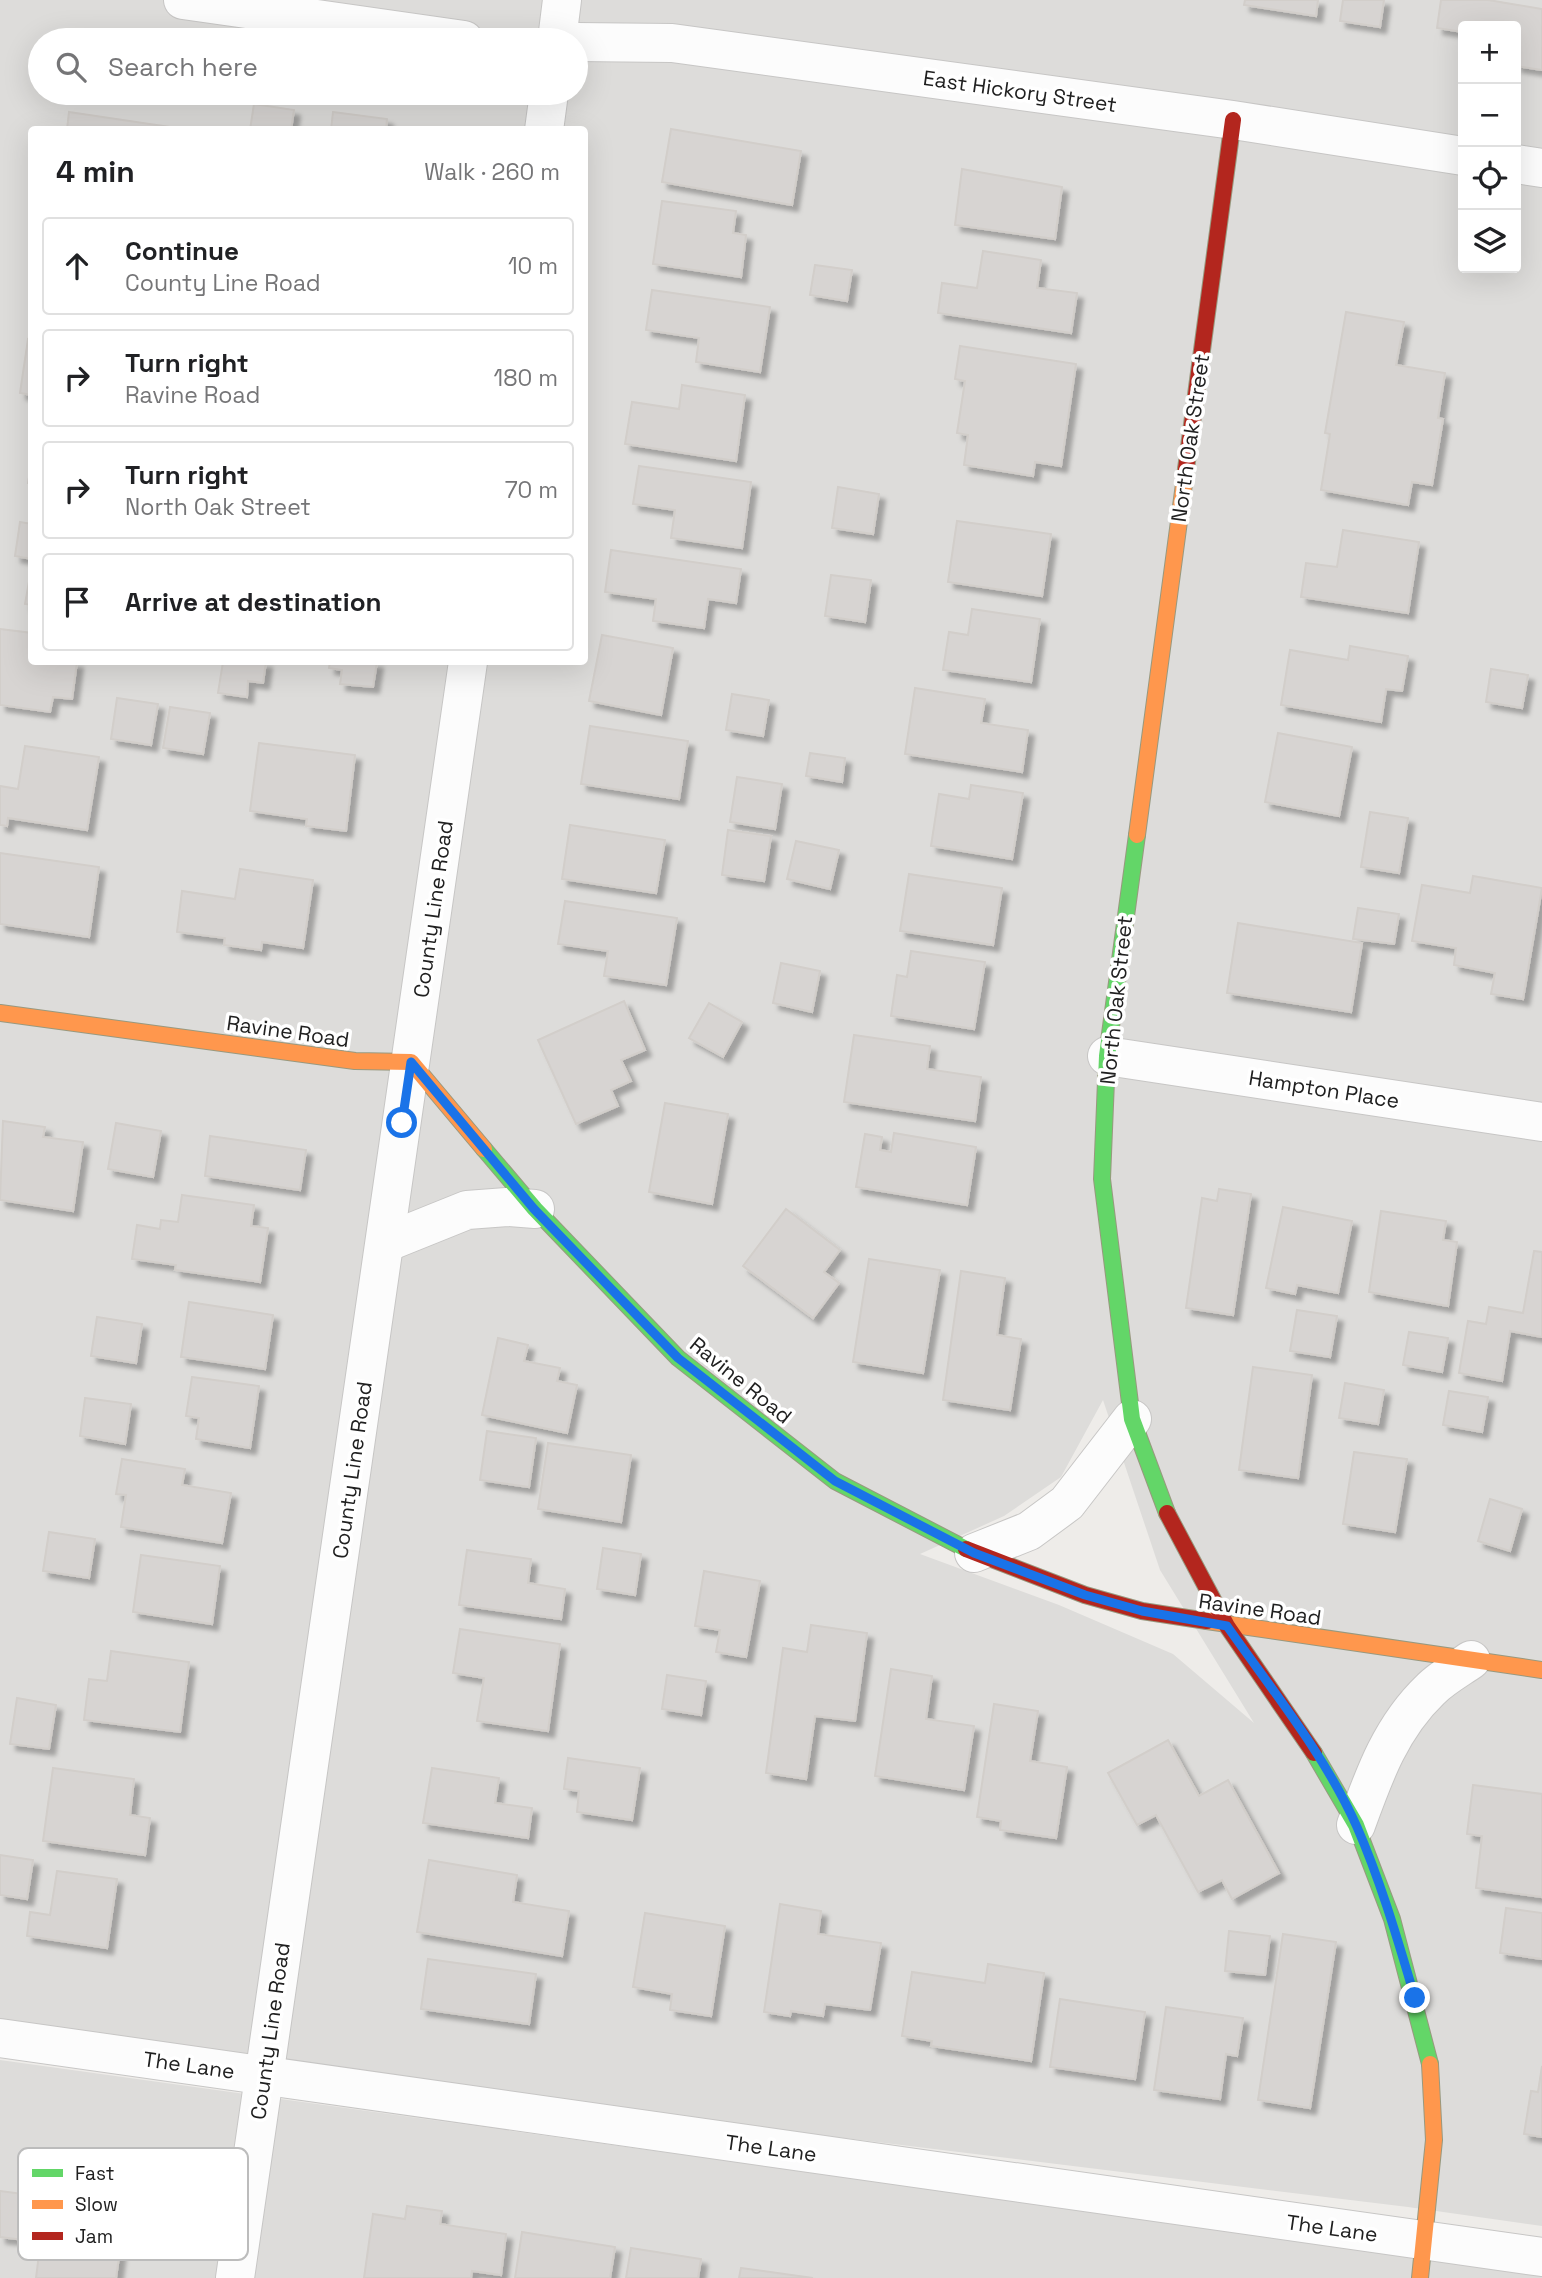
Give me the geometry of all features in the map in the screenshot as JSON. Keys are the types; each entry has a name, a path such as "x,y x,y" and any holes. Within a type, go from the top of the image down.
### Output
{"street":[{"path":"183,0 380,28"},
{"path":"558,28 562,0"},
{"name":"East Hickory Street","path":"588,42 672,43 1233,120 1458,155"},
{"path":"545,126 547,105"},
{"name":"North Oak Street","path":"1233,120 1107,1056 1102,1179 1132,1419 1162,1504 1227,1626 1310,1745 1356,1825 1392,1919 1432,2071 1434,2140 1423,2260"},
{"path":"1521,165 1542,169"},
{"name":"County Line Road","path":"248,2187 468,665"},
{"name":"Ravine Road","path":"0,1013 355,1061 411,1062 534,1209 678,1358 835,1481 974,1553 1085,1595 1142,1611 1227,1626 1542,1670"},
{"name":"Hampton Place","path":"1107,1056 1542,1122"},
{"path":"385,1243 467,1210 507,1207 534,1209"},
{"path":"974,1553 1029,1531 1067,1503 1132,1419"},
{"path":"1356,1825 1382,1754 1405,1720 1431,1688 1471,1660"},
{"name":"The Lane","path":"0,2038 264,2076 1423,2260 1542,2257"},
{"name":"County Line Road","path":"235,2278 238,2260"}],"shaded area":[{"path":"0,0 1542,0 1542,2226 1408,2207 0,2035","holes":["1103,1400 1160,1570 1254,1723 1173,1654 1059,1605 920,1554 1004,1516 1061,1477"]},
{"path":"0,2060 1542,2274 1542,2278 0,2278"}],"building":[{"path":"1245,0 1318,0 1316,16 1244,5"},
{"path":"1343,0 1384,0 1380,27 1340,21"},
{"path":"1441,0 1488,0 1542,9 1542,70 1521,67 1521,21 1458,21 1458,31 1437,28"},
{"path":"254,105 294,110 292,126 251,126"},
{"path":"69,112 163,126 67,126"},
{"path":"333,112 387,119 386,126 331,126"},
{"path":"671,129 801,151 792,205 662,182"},
{"path":"962,169 1062,187 1055,239 955,225"},
{"path":"662,201 736,211 733,233 746,235 741,277 653,264"},
{"path":"983,251 1041,260 1037,288 1077,293 1071,333 938,313 942,283 977,288"},
{"path":"815,265 852,270 847,301 810,295"},
{"path":"652,290 770,307 760,372 696,362 699,338 646,330"},
{"path":"1346,312 1404,322 1396,365 1445,373 1438,418 1443,419 1432,485 1412,482 1408,505 1321,490 1330,434 1325,433"},
{"path":"28,339 28,394 20,393"},
{"path":"960,346 1076,364 1061,466 1035,462 1033,476 964,465 968,435 957,433 965,381 955,379"},
{"path":"682,385 745,395 736,461 625,444 632,402 679,409"},
{"path":"639,466 751,482 742,548 671,538 675,510 633,504"},
{"path":"838,487 879,494 873,534 832,528"},
{"path":"957,521 1051,534 1042,596 948,582"},
{"path":"20,522 28,523 28,558 15,556"},
{"path":"1343,530 1419,542 1408,613 1301,597 1306,563 1337,567"},
{"path":"611,550 741,569 736,603 708,599 704,628 653,621 656,599 605,592"},
{"path":"831,575 871,580 865,622 825,616"},
{"path":"972,609 1040,619 1031,682 943,670 949,632 968,635"},
{"path":"0,629 28,632 28,665 77,665 72,699 53,697 50,712 0,705"},
{"path":"602,635 673,648 661,715 589,701"},
{"path":"1350,646 1408,656 1402,691 1386,689 1381,722 1281,705 1290,650 1348,660"},
{"path":"223,665 266,665 263,683 248,681 247,697 218,693"},
{"path":"330,665 377,665 373,687 340,684 342,670 329,668"},
{"path":"1491,669 1528,675 1522,708 1486,702"},
{"path":"915,688 985,699 981,723 1028,730 1022,772 905,754"},
{"path":"732,694 769,700 763,736 726,730"},
{"path":"117,698 158,704 151,745 111,739"},
{"path":"170,707 210,713 203,754 163,748"},
{"path":"590,726 688,741 679,799 581,784"},
{"path":"1278,733 1352,747 1339,816 1265,802"},
{"path":"259,743 355,755 346,831 306,826 307,819 250,811"},
{"path":"25,746 99,757 87,830 8,818 7,826 0,825 0,786 18,789"},
{"path":"810,753 845,758 842,782 806,776"},
{"path":"737,777 782,784 775,829 730,822"},
{"path":"971,785 1023,793 1012,859 931,846 939,794 969,799"},
{"path":"1370,812 1408,818 1399,873 1361,867"},
{"path":"570,825 665,840 656,893 562,879"},
{"path":"728,830 771,836 764,881 722,875"},
{"path":"796,841 839,850 830,889 787,879"},
{"path":"0,853 99,867 89,937 0,924"},
{"path":"240,869 313,880 303,948 262,942 261,950 224,945 225,938 177,932 182,891 235,899"},
{"path":"909,874 1002,888 993,945 900,931"},
{"path":"1473,876 1542,888 1523,999 1491,994 1495,973 1454,965 1456,948 1412,941 1422,885 1470,893"},
{"path":"565,901 677,918 666,985 604,976 608,951 558,944"},
{"path":"1358,908 1399,914 1394,944 1353,939"},
{"path":"1238,923 1362,943 1351,1012 1227,993"},
{"path":"911,951 985,962 974,1029 891,1016 897,975 907,977"},
{"path":"781,963 820,971 812,1012 773,1003"},
{"path":"624,1001 645,1050 621,1060 631,1081 611,1090 618,1106 576,1124 538,1040"},
{"path":"709,1003 742,1022 723,1057 689,1038"},
{"path":"854,1035 930,1046 927,1069 981,1077 975,1121 844,1102"},
{"path":"665,1103 728,1114 712,1204 649,1192"},
{"path":"3,1121 45,1127 43,1137 83,1142 73,1211 0,1200"},
{"path":"116,1123 161,1131 153,1177 108,1169"},
{"path":"894,1133 976,1147 967,1205 856,1187 865,1134 882,1137 880,1150 891,1152"},
{"path":"210,1136 306,1150 300,1190 205,1176"},
{"path":"1219,1189 1251,1194 1233,1315 1186,1308 1202,1198 1217,1201"},
{"path":"182,1195 254,1205 251,1226 268,1228 260,1282 175,1270 176,1265 132,1259 137,1225 160,1229 161,1220 178,1222"},
{"path":"1283,1207 1352,1221 1338,1293 1297,1285 1295,1294 1266,1288"},
{"path":"786,1209 840,1250 824,1272 839,1283 813,1318 743,1266"},
{"path":"1381,1211 1446,1221 1443,1240 1457,1242 1448,1306 1369,1292"},
{"path":"1534,1251 1542,1252 1542,1337 1510,1331 1502,1381 1459,1373 1468,1321 1486,1324 1489,1307 1523,1313"},
{"path":"869,1259 940,1270 923,1373 853,1362"},
{"path":"961,1271 1005,1278 997,1335 1021,1339 1010,1410 943,1400"},
{"path":"189,1302 273,1315 265,1369 181,1357"},
{"path":"1297,1310 1337,1316 1330,1357 1290,1351"},
{"path":"97,1317 142,1324 136,1363 91,1356"},
{"path":"1409,1332 1448,1338 1442,1372 1403,1365"},
{"path":"498,1338 528,1345 524,1361 560,1368 557,1381 577,1385 567,1433 482,1415"},
{"path":"1253,1367 1312,1375 1298,1478 1239,1470"},
{"path":"192,1377 259,1386 250,1448 196,1439 199,1418 186,1416"},
{"path":"1345,1383 1384,1390 1378,1424 1339,1418"},
{"path":"1449,1391 1488,1397 1482,1432 1443,1425"},
{"path":"85,1398 131,1404 125,1444 80,1436"},
{"path":"487,1431 536,1438 529,1487 480,1480"},
{"path":"548,1443 631,1455 621,1522 538,1509"},
{"path":"1354,1452 1407,1459 1395,1532 1343,1524"},
{"path":"122,1459 185,1469 182,1485 231,1493 222,1543 121,1527 126,1495 116,1494"},
{"path":"1490,1499 1522,1509 1510,1551 1478,1541"},
{"path":"49,1532 95,1539 89,1578 43,1571"},
{"path":"603,1548 641,1554 635,1595 597,1589"},
{"path":"467,1550 531,1559 528,1583 565,1589 561,1619 459,1605"},
{"path":"141,1555 220,1566 212,1624 133,1612"},
{"path":"704,1571 760,1581 746,1657 716,1652 720,1630 695,1626"},
{"path":"811,1625 867,1633 855,1721 815,1716 806,1779 766,1773 783,1648 807,1652"},
{"path":"460,1629 560,1644 548,1731 477,1721 484,1678 453,1673"},
{"path":"111,1651 189,1662 180,1732 84,1720 89,1679 107,1681"},
{"path":"891,1669 932,1676 926,1719 974,1726 964,1790 875,1776"},
{"path":"667,1675 706,1681 701,1715 662,1709"},
{"path":"17,1698 56,1705 49,1749 10,1744"},
{"path":"994,1704 1038,1711 1030,1761 1067,1767 1056,1838 1000,1830 1001,1821 977,1817"},
{"path":"1168,1740 1199,1796 1228,1780 1279,1873 1232,1899 1222,1880 1198,1892 1156,1815 1137,1825 1108,1773"},
{"path":"568,1758 640,1768 632,1820 577,1812 579,1791 564,1789"},
{"path":"53,1768 134,1779 130,1815 150,1818 145,1855 43,1841"},
{"path":"432,1768 499,1778 495,1803 532,1808 528,1838 423,1823"},
{"path":"1473,1785 1542,1794 1542,1897 1476,1888 1482,1836 1467,1834"},
{"path":"0,1855 33,1860 27,1899 0,1895"},
{"path":"429,1860 517,1875 513,1902 569,1911 562,1956 417,1932"},
{"path":"57,1871 117,1879 107,1948 27,1936 30,1912 50,1915"},
{"path":"780,1904 821,1911 818,1934 881,1943 870,2010 825,2004 823,2016 791,2011 790,2016 764,2012"},
{"path":"1506,1908 1542,1913 1542,1959 1500,1953"},
{"path":"645,1913 725,1926 711,2016 670,2010 672,1994 633,1987"},
{"path":"1229,1931 1270,1936 1265,1975 1225,1971"},
{"path":"1283,1934 1336,1942 1310,2108 1258,2100"},
{"path":"428,1959 536,1974 529,2024 421,2009"},
{"path":"988,1964 1044,1973 1031,2061 931,2046 932,2041 902,2036 912,1972 985,1983"},
{"path":"1060,1999 1145,2012 1135,2079 1050,2067"},
{"path":"1166,2007 1243,2018 1237,2056 1226,2054 1220,2099 1154,2090"},
{"path":"1542,2066 1542,2137 1524,2134 1531,2091 1538,2092"},
{"path":"0,2191 18,2193 18,2239 0,2237"},
{"path":"407,2206 442,2211 440,2224 506,2234 501,2275 472,2271 471,2278 364,2278 373,2214 405,2219"},
{"path":"522,2232 615,2247 610,2278 515,2278"},
{"path":"631,2248 701,2259 698,2278 626,2278"},
{"path":"38,2260 119,2260 116,2278 36,2278"},
{"path":"741,2268 813,2278 739,2278"}],"traffic: fast":[{"path":"1137,835 1107,1056 1102,1179 1132,1419 1167,1513"},
{"path":"484,1149 535,1209 678,1358 835,1481 966,1549"},
{"path":"1314,1753 1356,1825 1392,1919 1430,2064"}],"traffic: slow":[{"path":"1137,835 1186,469"},
{"path":"0,1013 355,1061 411,1062 484,1149"},
{"path":"1207,1621 1542,1670"},
{"path":"1420,2278 1434,2140 1430,2064"}],"traffic: jam":[{"path":"1186,469 1233,120"},
{"path":"1167,1513 1227,1626 1314,1753"},
{"path":"966,1549 1085,1595 1142,1611 1207,1621"}],"route":[{"path":"402,1123 411,1062 534,1209 678,1358 835,1481 974,1553 1085,1595 1142,1611 1227,1626 1310,1745 1356,1825 1392,1919 1415,1998"}]}
